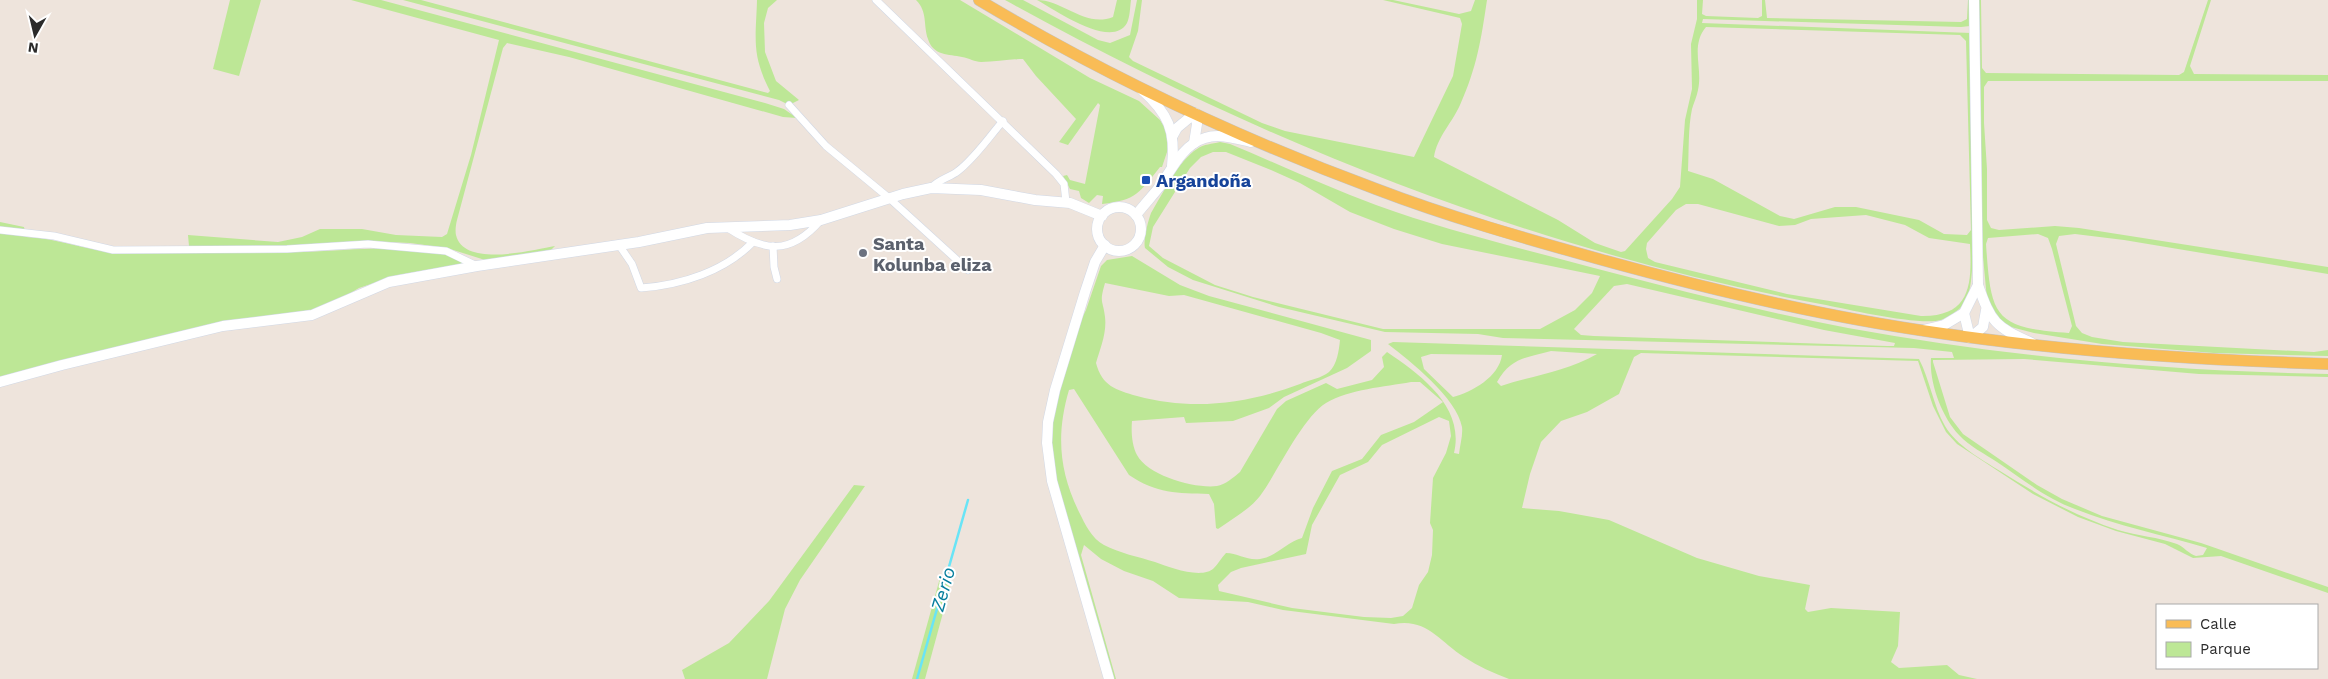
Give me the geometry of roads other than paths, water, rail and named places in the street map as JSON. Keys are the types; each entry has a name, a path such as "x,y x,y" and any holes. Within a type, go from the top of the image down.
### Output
{"main road":[{"path":"979,0 1027,29 1136,86 1271,147 1396,196 1506,233 1588,256 1800,309 1970,338 2124,355 2328,364"}],"street":[{"path":"876,0 1002,120 1064,184 1066,202"},
{"path":"1974,0 1978,285 1986,310 1990,316 2006,330 2042,347"},
{"path":"1136,86 1159,105 1169,122 1172,137 1172,166"},
{"path":"789,105 826,146 889,198 968,270"},
{"path":"1172,137 1177,128 1195,113 1197,124 1194,144"},
{"path":"931,188 937,181 956,172 970,160 1002,120"},
{"path":"1136,215 1160,186 1172,166 1194,144 1206,138 1223,136 1271,147"},
{"path":"0,382 52,367 223,326 312,315 389,282 725,226 774,226 821,220 889,198 931,188 981,190 1035,200 1066,202 1102,216"},
{"path":"1116,207 1127,208 1136,215 1141,227 1140,234 1133,246 1119,251 1104,245 1097,231 1102,216 1116,207"},
{"path":"725,226 753,242 781,247 807,236 821,220"},
{"path":"0,230 54,236 112,250 287,249 368,244 446,251 477,266"},
{"path":"619,245 632,264 641,288 679,283 714,270 742,254 753,242"},
{"path":"1104,245 1087,284 1055,390 1048,422 1047,443 1052,481 1109,679"},
{"path":"773,246 774,267 777,279"},
{"path":"1921,330 1944,324 1964,314 1978,285"},
{"path":"1964,314 1970,338 1984,327 1986,310"}],"waterway":[{"name":"Zerio","path":"917,679 968,500"}],"place":[{"name":"Argandoña","path":"1146,180"},
{"name":"Santa Kolunba eliza","path":"863,253"}]}
